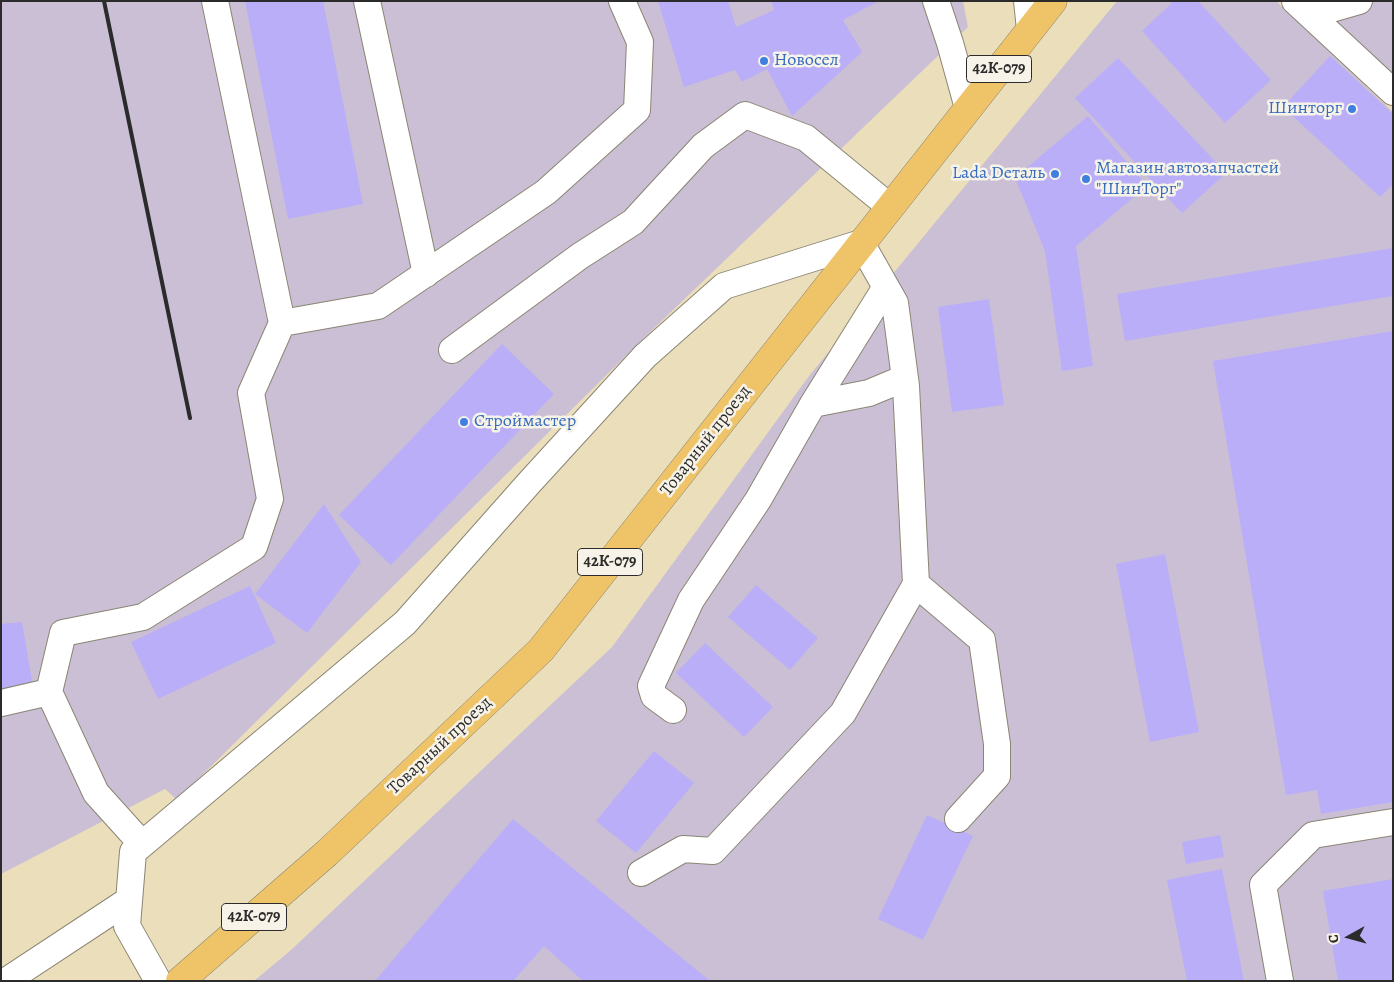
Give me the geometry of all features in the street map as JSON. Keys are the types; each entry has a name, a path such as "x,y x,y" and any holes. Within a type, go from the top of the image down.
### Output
{"main road":[{"name":"Товарный проезд","path":"180,981 327,853 541,650 1053,1"}],"street":[{"path":"142,844 96,793 49,692 63,633 143,617 254,547 270,499 251,392 282,324 215,1"},
{"path":"367,1 426,274"},
{"path":"282,324 378,306 546,192 637,110 640,42 622,1"},
{"path":"936,1 950,42 968,108"},
{"path":"1027,1 1030,29"},
{"path":"1303,8 1359,1"},
{"path":"1303,8 1393,92"},
{"path":"452,350 580,256 633,222 703,146 745,115 806,138 890,207"},
{"path":"158,981 127,926 133,852 404,623 645,356 724,286 861,244 895,303 905,378 916,584 843,713 713,851 683,850 641,873"},
{"path":"673,710 654,696 651,686 691,600 758,500 886,287"},
{"path":"814,404 869,394 905,378"},
{"path":"916,584 982,640 997,744 998,776 958,818"},
{"path":"1,703 49,692"},
{"path":"1280,981 1263,885 1313,835 1393,822"},
{"path":"6,981 129,900"}],"shaded area":[{"path":"1,1 963,1 968,27 647,335 177,800 165,789 1,874"},
{"path":"1117,1 1276,1 1393,112 1393,981 254,981 291,950 612,647 809,376"},
{"path":"1310,1 1393,1 1393,80"}],"building":[{"path":"245,1 323,1 363,204 288,219"},
{"name":"Новосел","path":"658,1 728,1 736,27 774,10 771,1 879,1 843,20 862,52 792,116 767,69 742,82 735,70 684,87"},
{"path":"1174,1 1198,1 1271,80 1225,123 1142,31"},
{"path":"1330,56 1393,114 1393,184 1380,197 1283,107"},
{"path":"1118,58 1226,173 1182,213 1075,98"},
{"path":"1088,116 1147,186 1076,246 1093,366 1062,371 1045,251 1016,180 1017,176"},
{"path":"1393,248 1393,296 1125,341 1117,294"},
{"path":"989,299 1004,405 952,412 938,307"},
{"path":"1393,331 1393,802 1321,814 1317,790 1286,795 1213,361"},
{"path":"502,344 554,394 391,565 339,515"},
{"path":"324,504 361,562 307,633 255,594"},
{"path":"1165,554 1199,732 1150,742 1116,564"},
{"path":"756,585 818,638 790,670 728,617"},
{"path":"250,586 276,643 158,699 131,642"},
{"path":"22,622 33,687 1,692 1,624"},
{"path":"705,643 773,707 744,737 676,673"},
{"path":"654,751 694,783 636,853 596,821"},
{"path":"927,815 973,836 923,940 878,919"},
{"path":"513,819 710,981 583,981 544,946 513,981 375,981"},
{"path":"1220,835 1224,857 1186,864 1182,842"},
{"path":"1222,869 1244,981 1187,981 1167,880"},
{"path":"1393,879 1393,981 1338,981 1323,891"}],"railway":[{"path":"104,1 190,418"}],"place":[{"name":"Новосел","path":"764,61"},
{"name":"Шинторг","path":"1352,109"},
{"name":"Lada Dеталь","path":"1055,174"},
{"name":"Магазин автозапчастей \"ШинТорг\"","path":"1086,179"},
{"name":"Строймастер","path":"464,422"}]}
